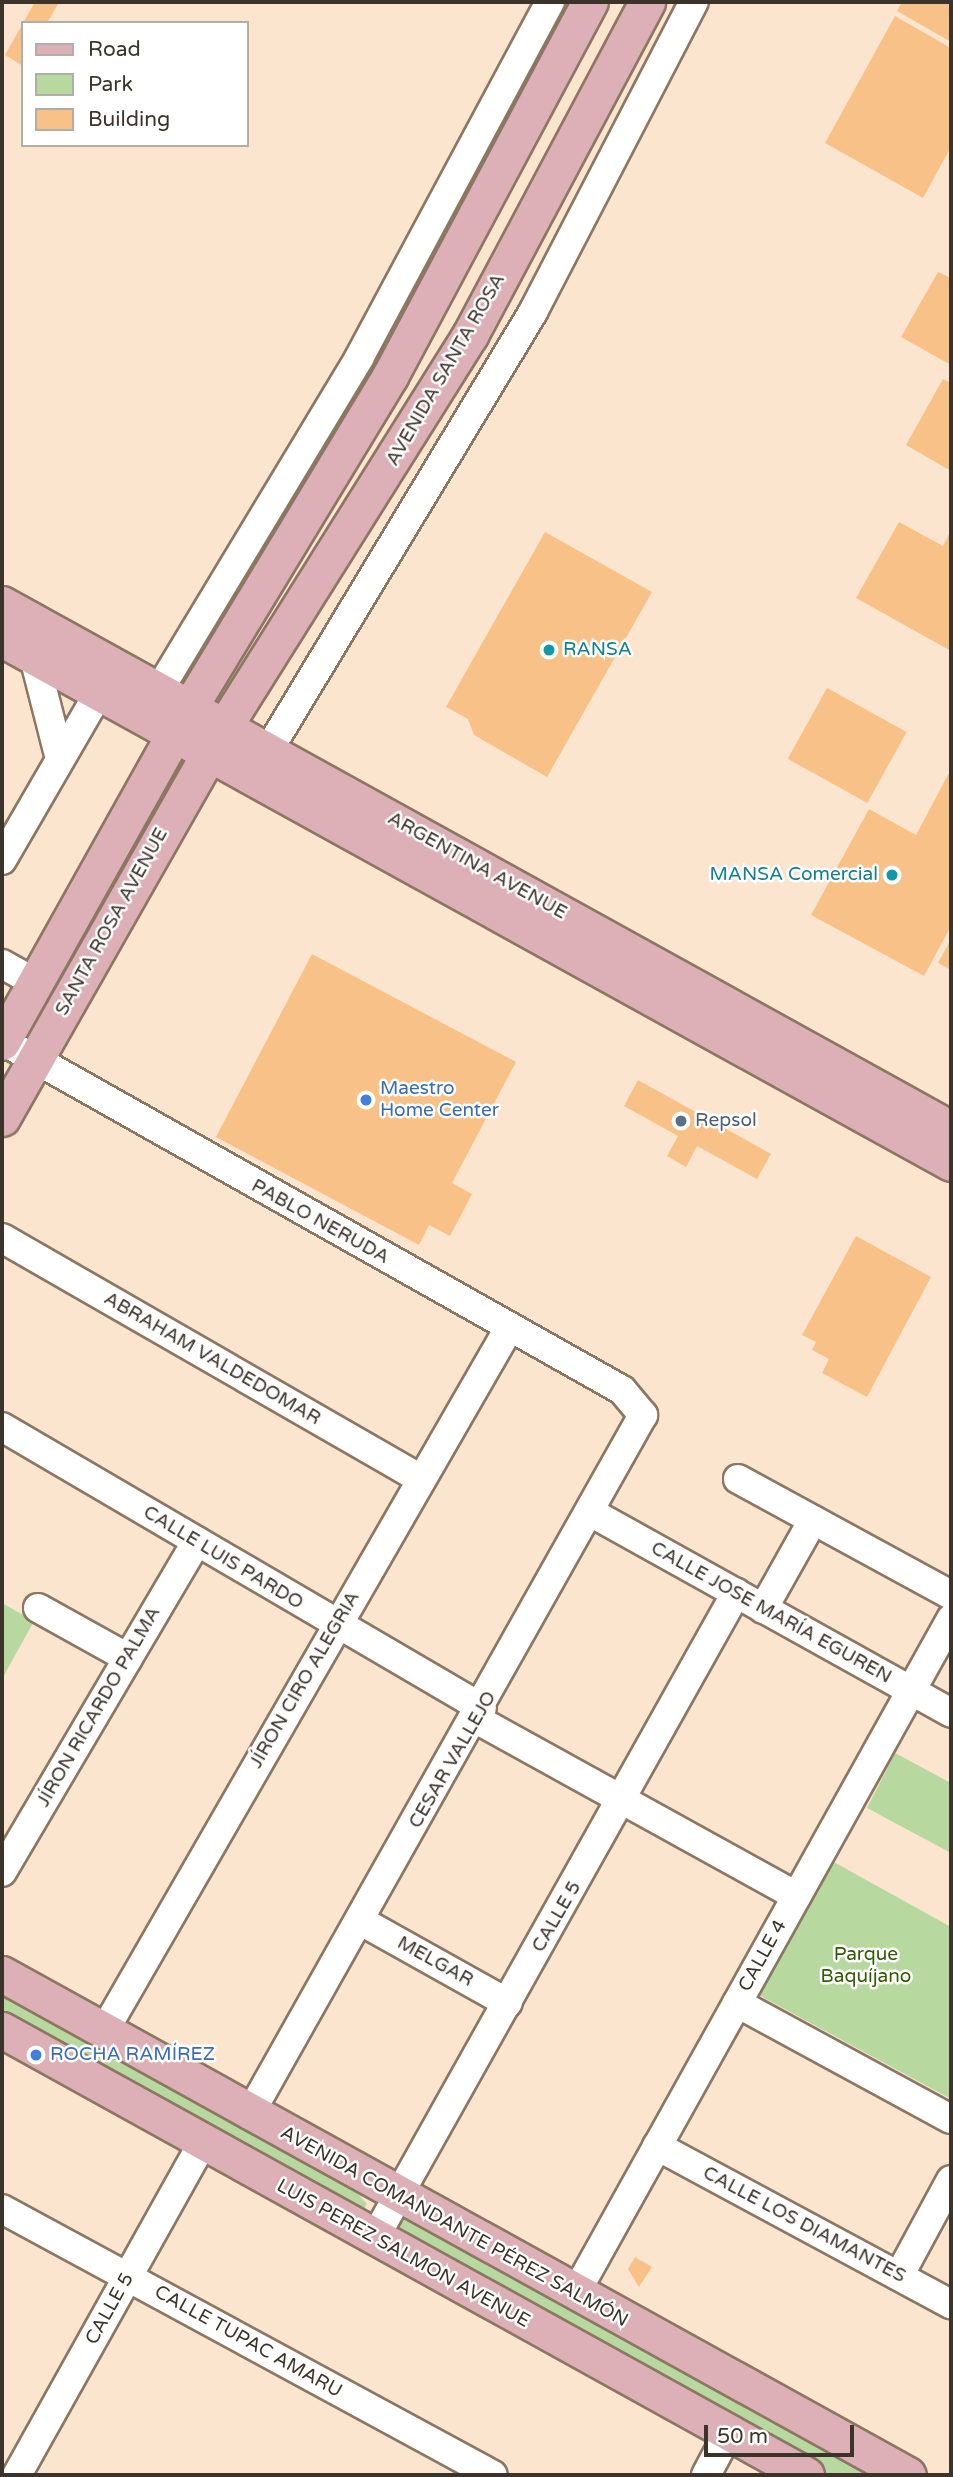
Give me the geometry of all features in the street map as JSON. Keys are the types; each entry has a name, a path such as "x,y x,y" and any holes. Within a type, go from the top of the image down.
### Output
{"main road":[{"path":"182,721 390,376 590,2"},
{"name":"AVENIDA SANTA ROSA","path":"216,740 470,335 647,2"},
{"name":"ARGENTINA AVENUE","path":"2,604 159,691 182,721"},
{"name":"ARGENTINA AVENUE","path":"2,639 99,693 182,721 951,1163"},
{"name":"SANTA ROSA AVENUE","path":"2,1042 182,721"},
{"name":"ARGENTINA AVENUE","path":"216,740 268,751 951,1129"},
{"name":"SANTA ROSA AVENUE","path":"2,1118 216,740"},
{"name":"AVENIDA COMANDANTE PÉREZ SALMÓN","path":"2,1974 397,2197 908,2475"},
{"name":"LUIS PEREZ SALMON AVENUE","path":"2,2030 202,2144 806,2475"}],"street":[{"path":"159,691 365,347 550,2"},
{"path":"268,751 471,421 694,2"},
{"path":"34,657 60,759"},
{"path":"2,860 99,693"},
{"path":"2,964 35,982"},
{"name":"PABLO NERUDA","path":"2,1042 637,1402"},
{"name":"ABRAHAM VALDEDOMAR","path":"2,1238 421,1479"},
{"name":"JÍRON CIRO ALEGRIA","path":"103,2033 509,1328"},
{"name":"CESAR VALLEJO","path":"249,2115 592,1513 643,1415 637,1402"},
{"name":"CALLE LUIS PARDO","path":"2,1427 197,1541 624,1801 796,1896"},
{"path":"738,1479 951,1595"},
{"name":"CALLE JOSE MARÍA EGUREN","path":"592,1513 951,1713"},
{"path":"763,1609 813,1520"},
{"name":"JÍRON RICARDO PALMA","path":"2,1872 197,1541"},
{"name":"CALLE 5","path":"374,2239 624,1801 736,1593"},
{"path":"38,1608 128,1658"},
{"name":"CALLE 4","path":"575,2294 951,1619"},
{"name":"MELGAR","path":"361,1921 508,2003"},
{"path":"737,2003 951,2119"},
{"name":"CALLE 5","path":"18,2475 202,2144"},
{"name":"CALLE LOS DIAMANTES","path":"657,2146 951,2304"},
{"path":"899,2276 951,2180"},
{"name":"CALLE TUPAC AMARU","path":"2,2210 493,2475"},
{"path":"705,2475 728,2434"}],"green space":[{"path":"176,758 195,769 21,1071 2,1059"},
{"path":"2,1603 34,1621 2,1679"},
{"path":"895,1753 951,1783 951,1853 867,1808"},
{"name":"Parque Baquíjano","path":"832,1861 951,1927 951,2099 759,1995"},
{"path":"2,1987 358,2194 367,2204 357,2219 2,2018"},
{"path":"407,2219 491,2267 880,2475 817,2475 394,2227"}],"building":[{"path":"35,2 59,2 48,21 24,21"},
{"path":"902,2 951,2 951,42 897,11"},
{"path":"895,16 951,48 951,147 923,198 825,143"},
{"path":"21,27 21,65 5,55"},
{"path":"938,272 951,278 951,365 901,337"},
{"path":"943,379 951,383 951,471 906,445"},
{"path":"899,522 943,546 951,530 951,651 856,598"},
{"name":"RANSA","path":"545,532 652,592 547,777 474,735 468,719 446,707"},
{"path":"827,688 907,732 867,803 788,759"},
{"name":"MANSA Comercial","path":"951,769 951,926 924,976 811,915 869,809 916,835"},
{"path":"951,939 951,970 938,963"},
{"name":"Maestro Home Center","path":"312,954 516,1062 452,1183 472,1194 450,1236 429,1225 419,1245 216,1137"},
{"name":"Repsol","path":"638,1080 771,1154 757,1179 697,1146 686,1167 667,1156 678,1136 624,1106"},
{"path":"856,1236 931,1277 867,1397 822,1373 829,1359 812,1350 816,1342 802,1335"},
{"path":"635,2257 652,2267 639,2287 628,2269"}],"place":[{"name":"RANSA","path":"549,650"},
{"name":"MANSA Comercial","path":"892,875"},
{"name":"Maestro Home Center","path":"366,1100"},
{"name":"Repsol","path":"681,1121"},
{"name":"ROCHA RAMÍREZ","path":"36,2055"}]}
